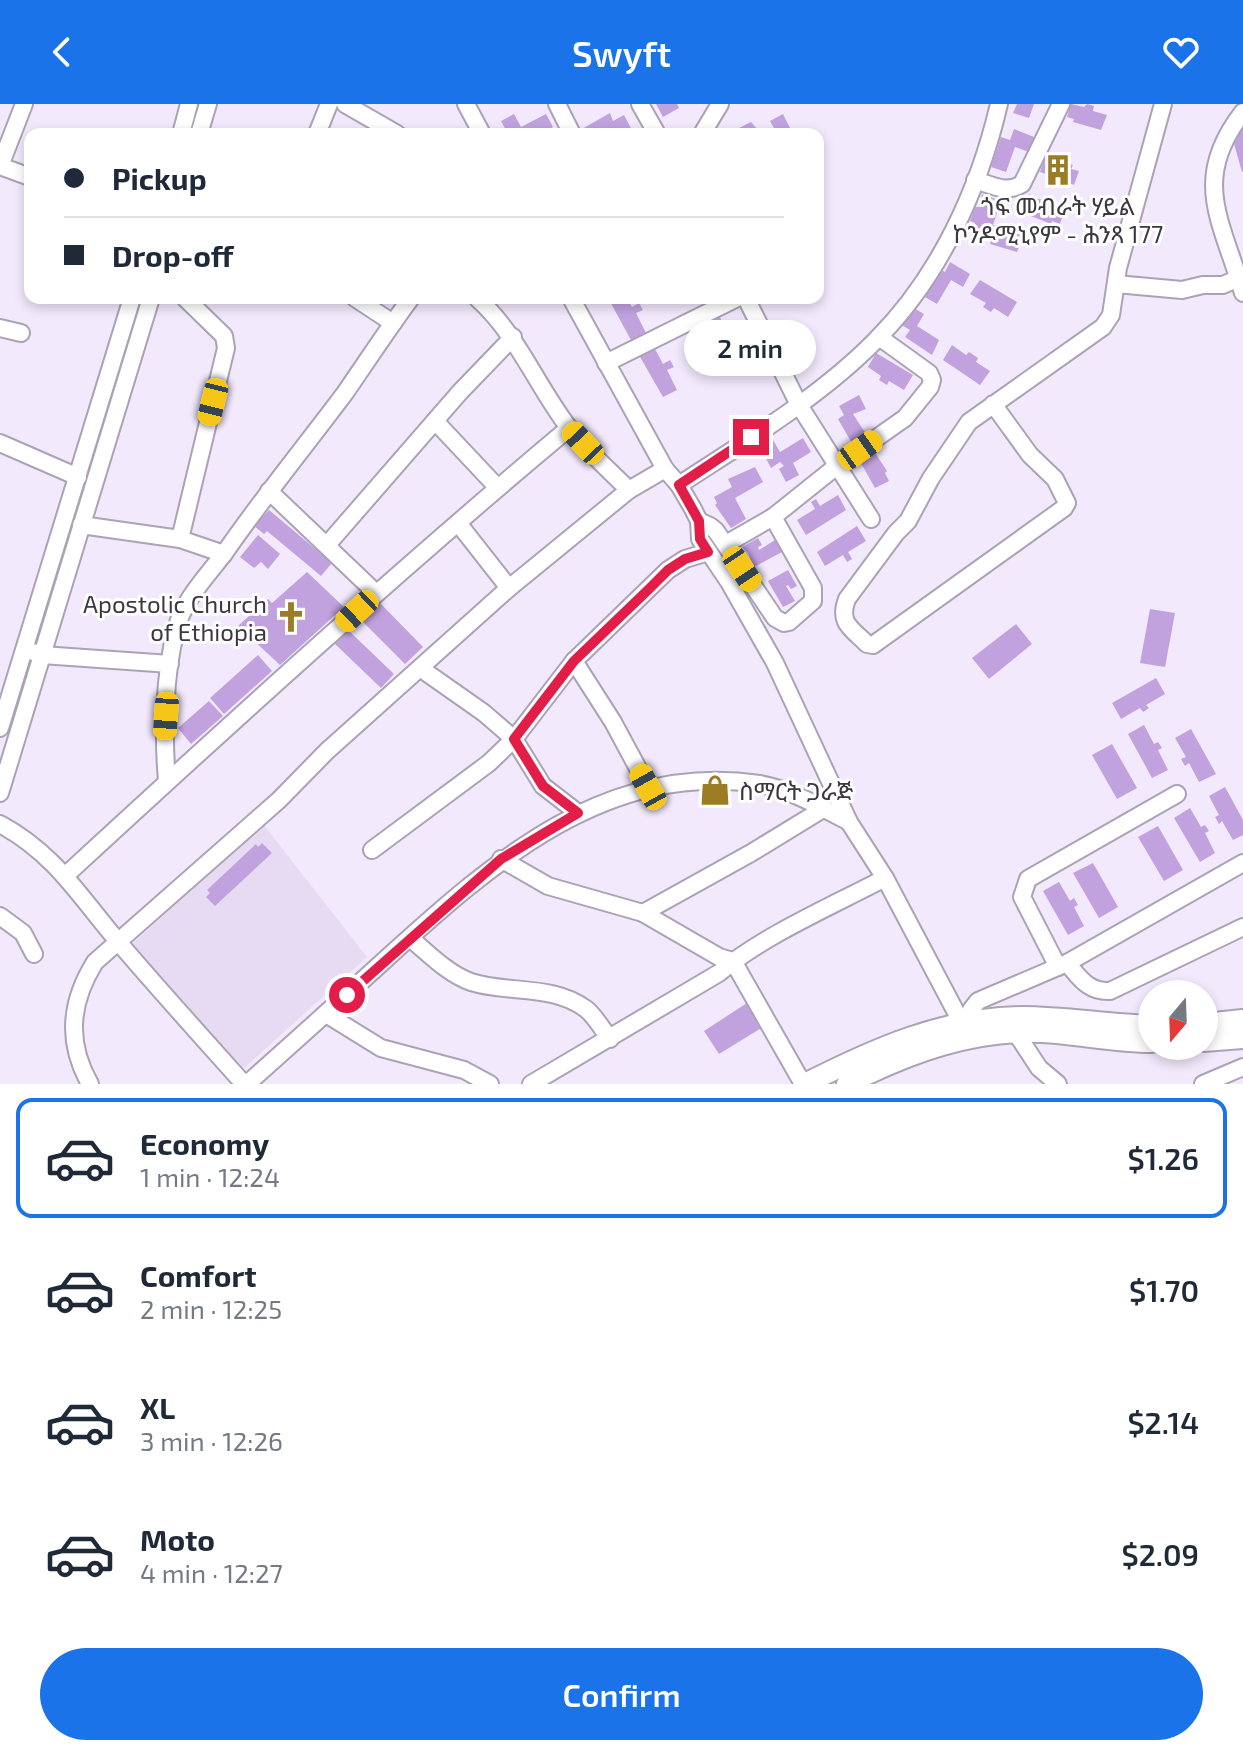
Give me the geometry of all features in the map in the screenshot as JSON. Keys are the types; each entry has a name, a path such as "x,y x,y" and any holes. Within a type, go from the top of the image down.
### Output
{"main road":[{"path":"804,1084 909,1037 1024,1017 1138,1025"},
{"path":"1218,1023 1243,1020"},
{"path":"847,1084 871,1079 969,1027 1138,1042"}],"street":[{"path":"24,104 0,166 24,175"},
{"path":"183,128 189,104"},
{"path":"201,128 208,104"},
{"path":"319,128 329,104"},
{"path":"345,104 387,128"},
{"path":"466,104 479,128"},
{"path":"557,104 569,128"},
{"path":"640,104 654,128"},
{"path":"712,128 720,104"},
{"path":"679,485 799,405 879,337 917,292 949,241 975,180 999,104"},
{"path":"975,180 1004,189 1013,189 1022,184 1061,104"},
{"path":"993,404 1030,455 1055,479 1067,503 873,645 867,644 844,621 842,611 847,599 908,521 952,444 969,422 993,404 1103,327 1111,315 1145,163 1163,104"},
{"path":"1116,284 1182,290 1242,282 1219,217 1213,188 1214,166 1220,147 1243,112"},
{"path":"0,728 130,304"},
{"path":"0,793 149,304"},
{"path":"180,539 226,348 224,336 191,304"},
{"path":"364,304 393,323"},
{"path":"167,781 164,747 170,664 176,628 187,604 198,584 224,554 344,393 407,304"},
{"path":"484,304 513,337 569,428 629,490"},
{"path":"574,304 665,469 679,485 699,521 700,539 729,582 775,663 849,822 885,878 969,1027"},
{"path":"606,363 725,304"},
{"path":"749,304 799,405 871,519"},
{"path":"0,328 21,333"},
{"path":"327,545 513,337"},
{"path":"726,544 773,517 838,465 905,418 930,387 932,380 929,373 879,337"},
{"path":"435,421 498,488"},
{"path":"66,875 376,593 569,428"},
{"path":"0,443 78,477"},
{"path":"90,1084 76,1049 74,1032 78,995 95,962 279,800 327,751 509,588 629,490 665,469"},
{"path":"269,491 376,593"},
{"path":"699,521 710,526 726,544 775,618 784,623 813,601 814,595 773,517"},
{"path":"458,523 509,588"},
{"path":"81,525 180,539 224,554"},
{"path":"372,850 489,763 514,739 574,661 668,570 685,559 708,552"},
{"path":"24,649 42,655 170,664"},
{"path":"574,661 613,722 648,787"},
{"path":"420,668 484,713 514,739 543,786 578,813"},
{"path":"0,824 20,835 66,875 118,943 246,1084 501,859 578,813 648,787 711,780 762,785 849,822"},
{"path":"1177,794 1028,879 1022,897 1062,965 1098,992 1110,991 1243,927"},
{"path":"643,913 823,809"},
{"path":"501,859 548,886 643,913 719,957 733,961 804,1084"},
{"path":"969,1027 971,1010 978,1001 1062,965 1243,863"},
{"path":"531,1084 553,1078 610,1039 719,973 733,961 885,878"},
{"path":"0,916 23,933 34,954"},
{"path":"410,938 447,969 470,982 543,992 569,999 588,1010 610,1039"},
{"path":"326,1014 381,1048 464,1070 490,1084"},
{"path":"1016,1033 1039,1068 1058,1084"},
{"path":"1236,1039 1243,1061"},
{"path":"1203,1084 1243,1067"}],"shaded area":[{"path":"263,824 367,957 244,1068 128,948"}],"building":[{"path":"656,104 677,104 679,108 663,117"},
{"path":"1017,104 1034,104 1029,118 1013,113"},
{"path":"1071,104 1094,106 1093,111 1107,115 1101,130 1073,122 1074,119 1067,117"},
{"path":"610,113 613,121 624,115 631,128 584,128"},
{"path":"514,114 521,127 546,114 553,127 505,128 501,121"},
{"path":"783,114 790,128 774,128 770,121"},
{"path":"751,122 756,128 739,128"},
{"path":"1014,129 1034,137 1029,152 1015,147 1006,172 991,167 1001,137 1010,140"},
{"path":"1243,130 1243,172 1242,172 1231,133"},
{"name":"ጎፍ መብራት ሃይል ኮንዶሚኒየም - ሕንጻ 177","path":"1045,157 1073,165 1071,169 1079,171 1074,185 1062,180 1060,184 1051,181 1052,176 1040,172"},
{"path":"982,194 1001,201 993,225 1024,236 1017,252 990,244 993,236 970,228 975,223 970,221 975,207 979,207"},
{"path":"1029,194 1044,201 1045,196 1054,199 1052,205 1065,209 1060,224 1052,221 1051,224 1024,210"},
{"path":"950,262 970,274 963,287 951,280 937,304 923,296 938,268 945,272"},
{"path":"980,280 1017,302 1008,317 994,308 991,312 983,307 986,303 970,294"},
{"path":"611,304 630,304 632,307 640,304 643,310 636,313 646,333 631,340"},
{"path":"912,307 924,314 917,326 939,340 932,355 905,337 910,330 900,324"},
{"path":"717,312 740,355 725,363 716,345 709,349 705,343 712,339 702,320"},
{"path":"952,345 966,355 969,352 978,358 976,362 990,371 980,385 943,360"},
{"path":"654,347 663,364 670,360 674,367 667,370 677,390 663,397 639,355"},
{"path":"876,353 913,375 904,390 889,381 887,385 879,380 881,376 868,367"},
{"path":"859,395 866,409 853,414 868,437 853,445 838,419 844,415 839,406"},
{"path":"803,438 811,452 793,463 799,475 786,482 779,469 784,466 780,462 771,468 760,447 773,440 780,452"},
{"path":"872,448 887,471 889,481 875,488 857,456"},
{"path":"755,467 763,482 735,498 746,519 731,528 715,505 714,497 732,487 728,479"},
{"path":"838,495 846,510 806,535 797,520 815,509 811,502 816,499 820,506"},
{"path":"269,510 332,563 321,576 267,531 264,534 254,526"},
{"path":"857,526 866,541 848,552 852,559 847,562 843,555 825,566 817,552"},
{"path":"258,535 280,554 268,569 261,562 254,568 240,557"},
{"path":"758,538 762,545 758,547 759,550 775,540 782,552 754,567 742,547"},
{"path":"788,570 797,586 791,589 786,586 795,601 783,607 768,581"},
{"name":"Apostolic Church of Ethiopia","path":"307,572 344,607 280,665 238,626 268,599 272,603"},
{"path":"380,603 423,647 405,664 362,621"},
{"path":"1150,609 1175,613 1165,667 1140,663"},
{"path":"1016,624 1032,644 989,679 972,658"},
{"path":"347,629 394,674 381,688 334,643"},
{"path":"258,655 272,671 224,714 210,698"},
{"path":"1156,678 1165,694 1146,705 1149,708 1143,712 1140,708 1121,719 1112,703"},
{"path":"209,701 223,716 191,744 178,728"},
{"path":"1144,725 1154,744 1158,742 1162,748 1158,750 1168,770 1152,778 1128,734"},
{"path":"1191,729 1216,774 1199,782 1189,763 1185,766 1181,759 1186,757 1175,738"},
{"path":"1112,744 1137,788 1117,799 1092,755"},
{"path":"1225,787 1243,820 1243,835 1233,840 1222,821 1219,824 1215,817 1219,815 1209,796"},
{"path":"1190,808 1201,827 1205,825 1209,831 1205,833 1215,853 1200,862 1174,818"},
{"path":"1158,826 1183,870 1164,881 1138,837"},
{"path":"262,843 272,853 215,906 206,897 210,893 207,890 256,844 258,847"},
{"path":"1093,863 1118,907 1099,918 1073,873"},
{"path":"1059,882 1070,901 1074,898 1078,905 1074,907 1084,926 1068,935 1043,891"},
{"path":"747,1003 763,1027 719,1054 704,1031"}],"place":[{"name":"ጎፍ መብራት ሃይል ኮንዶሚኒየም - ሕንጻ 177","path":"1058,170"},
{"name":"Apostolic Church of Ethiopia","path":"291,617"},
{"name":"ስማርት ጋራጅ","path":"715,790"}],"route":[{"path":"347,995 501,859 578,813 543,786 514,739 574,661 668,570 685,559 708,552 700,539 699,521 679,485 751,437"}]}
